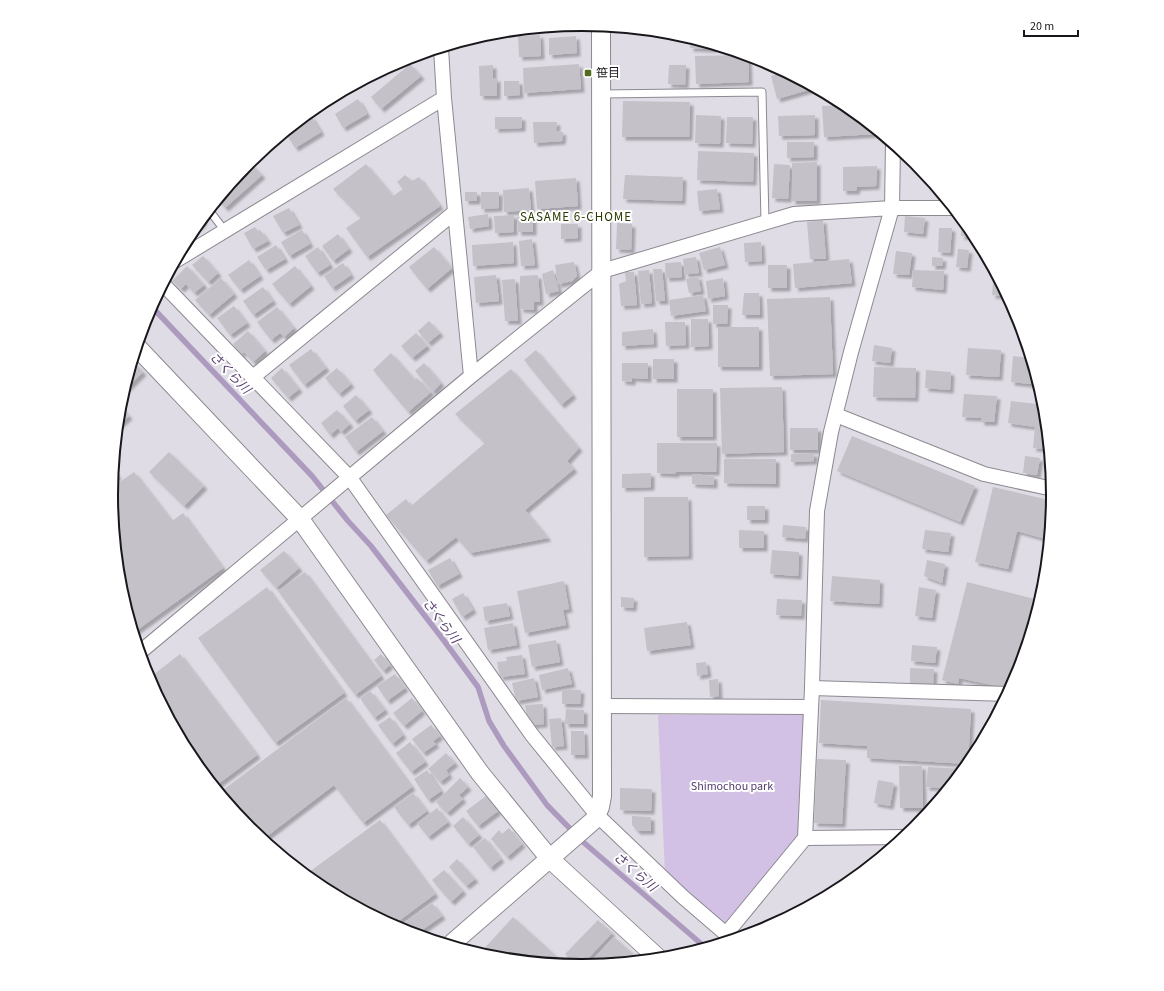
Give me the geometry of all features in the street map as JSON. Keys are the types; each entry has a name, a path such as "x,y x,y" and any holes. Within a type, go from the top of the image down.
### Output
{"street":[{"path":"454,942 595,818 600,807 602,796 601,32"},
{"path":"441,53 444,98 471,376"},
{"path":"185,255 444,98"},
{"path":"732,935 805,838 812,688 817,511 836,415 892,208 893,151"},
{"path":"144,650 471,376 602,271 794,214 892,208 947,208"},
{"path":"253,377 455,212"},
{"path":"166,288 350,478 532,735 595,818 729,936"},
{"path":"141,351 300,519 480,773 555,854 654,954"},
{"path":"836,415 984,474 1046,487"},
{"path":"812,688 1002,694"},
{"path":"602,706 811,706"},
{"path":"805,838 896,837"}],"lane":[{"path":"601,94 762,92 765,222"},
{"path":"212,214 225,231"}],"green space":[{"name":"Shimochou park","path":"658,715 805,715 801,836 723,926 665,874"}],"building":[{"path":"540,35 541,56 519,57 518,36"},
{"path":"576,36 577,53 549,55 549,38"},
{"path":"690,44 708,49 690,48"},
{"path":"729,55 748,62 749,82 696,84 695,56"},
{"path":"410,64 421,76 381,109 371,97"},
{"path":"579,64 581,89 524,93 523,68"},
{"path":"493,65 493,79 497,78 497,96 480,96 479,66"},
{"path":"669,65 686,65 685,85 668,84"},
{"path":"777,74 808,90 777,99 771,76"},
{"path":"504,81 519,81 520,95 504,96"},
{"path":"358,99 367,114 343,128 335,114"},
{"path":"623,101 690,102 689,137 622,137"},
{"path":"834,105 874,134 824,137 822,106"},
{"path":"696,115 721,116 720,144 695,143"},
{"path":"815,115 815,135 779,136 778,116"},
{"path":"495,117 522,117 522,128 495,129"},
{"path":"727,117 753,117 752,144 726,143"},
{"path":"312,118 321,132 295,148 288,136"},
{"path":"533,122 557,122 556,131 563,132 562,141 534,143"},
{"path":"787,142 814,142 814,157 787,158"},
{"path":"698,151 754,153 753,182 697,180"},
{"path":"817,162 817,201 792,201 792,163"},
{"path":"366,164 393,196 403,189 397,182 405,175 412,181 419,177 440,206 367,257 346,228 361,218 333,189"},
{"path":"774,164 790,165 788,199 772,198"},
{"path":"877,166 876,186 857,187 856,191 843,191 843,167"},
{"path":"254,167 262,175 225,208 221,203"},
{"path":"625,175 683,177 682,201 623,199"},
{"path":"576,178 578,206 537,209 535,181"},
{"path":"529,188 531,210 504,212 503,190"},
{"path":"717,189 720,209 699,211 697,191"},
{"path":"465,192 477,192 477,201 465,201"},
{"path":"481,192 499,192 499,208 481,209"},
{"path":"289,208 299,225 283,233 273,216"},
{"path":"488,214 489,226 470,229 468,217"},
{"path":"514,215 514,232 495,233 494,216"},
{"path":"905,216 925,218 923,234 904,232"},
{"path":"517,217 533,217 533,232 518,232"},
{"path":"823,220 826,259 810,259 807,222"},
{"path":"617,223 632,224 631,250 616,249"},
{"path":"561,224 578,224 578,238 561,239"},
{"path":"255,227 258,231 260,230 268,241 253,249 244,233"},
{"path":"939,228 952,228 950,253 938,252"},
{"path":"961,228 968,236 961,236"},
{"path":"302,230 310,244 289,256 281,242"},
{"path":"338,234 349,249 333,261 322,246"},
{"path":"532,239 535,265 521,266 519,241"},
{"path":"513,242 514,263 473,266 472,245"},
{"path":"761,242 762,261 745,262 744,243"},
{"path":"276,245 285,259 266,270 257,257"},
{"path":"318,247 330,265 317,273 305,256"},
{"path":"434,247 452,268 427,289 409,267"},
{"path":"720,247 725,265 704,270 699,253"},
{"path":"958,249 969,250 967,268 956,267"},
{"path":"896,251 912,253 909,275 893,274"},
{"path":"203,256 218,273 208,282 192,265"},
{"path":"696,257 699,273 685,274 683,259"},
{"path":"932,257 943,258 942,266 932,266"},
{"path":"849,259 852,283 795,288 793,264"},
{"path":"249,260 260,276 240,290 228,275"},
{"path":"574,262 577,276 572,281 558,284 555,265"},
{"path":"681,262 682,277 666,278 665,263"},
{"path":"343,263 351,275 332,288 324,276"},
{"path":"768,265 787,265 787,288 768,288"},
{"path":"187,266 204,285 194,293 186,284 181,289 172,281"},
{"path":"295,266 311,286 289,304 272,284"},
{"path":"653,269 662,269 665,301 656,301"},
{"path":"553,270 559,291 546,294 542,274"},
{"path":"649,270 652,303 641,304 638,271"},
{"path":"913,270 944,271 943,290 912,287"},
{"path":"625,272 634,272 637,305 621,306 619,284 626,281"},
{"path":"496,275 499,301 476,303 474,277"},
{"path":"538,275 540,302 534,302 534,310 520,309 520,276"},
{"path":"698,276 701,291 689,293 686,279"},
{"path":"221,278 234,294 209,315 195,300"},
{"path":"723,278 725,296 708,299 706,281"},
{"path":"515,279 518,321 505,321 502,280"},
{"path":"993,280 1001,296 992,295"},
{"path":"263,287 273,301 253,315 243,301"},
{"path":"744,293 759,293 760,315 742,315"},
{"path":"703,295 706,311 671,316 669,300"},
{"path":"830,297 833,374 770,376 767,299"},
{"path":"713,305 728,305 727,324 713,324"},
{"path":"234,306 247,323 230,335 217,318"},
{"path":"277,307 294,328 284,337 280,333 271,340 257,322"},
{"path":"691,319 708,319 709,346 691,347"},
{"path":"429,321 440,333 428,343 418,331"},
{"path":"665,322 685,322 686,345 666,346"},
{"path":"718,327 759,327 759,367 718,367"},
{"path":"653,329 654,344 622,346 622,332"},
{"path":"248,331 265,351 253,362 244,352 241,354 233,344"},
{"path":"416,333 427,346 412,358 401,346"},
{"path":"874,345 892,348 890,363 872,361"},
{"path":"968,348 1001,350 999,377 966,375"},
{"path":"311,349 326,368 304,385 289,365"},
{"path":"536,350 573,395 561,405 524,360"},
{"path":"391,353 415,380 417,378 431,392 408,412 373,370"},
{"path":"1013,356 1026,357 1032,378 1031,384 1011,382"},
{"path":"653,359 674,359 674,379 653,379"},
{"path":"424,363 441,383 433,392 415,371"},
{"path":"622,363 648,363 648,379 632,378 632,382 622,381"},
{"path":"136,365 143,372 131,384"},
{"path":"874,367 916,368 915,398 873,397"},
{"path":"282,368 299,389 288,398 271,378"},
{"path":"337,368 351,384 339,394 325,378"},
{"path":"511,369 579,448 567,461 574,469 525,510 548,538 470,553 456,537 426,561 386,515 406,499 411,506 485,443 455,414"},
{"path":"926,370 951,372 950,390 925,388"},
{"path":"782,387 784,452 722,454 720,388"},
{"path":"677,389 713,389 713,437 677,437"},
{"path":"964,394 997,396 994,422 981,422 981,418 962,417"},
{"path":"356,395 369,410 355,421 343,406"},
{"path":"1011,401 1038,404 1044,449 1033,448 1035,427 1008,423"},
{"path":"337,410 350,424 341,432 338,428 330,435 321,423"},
{"path":"125,411 129,416 123,421"},
{"path":"372,417 383,431 356,452 345,437"},
{"path":"790,428 818,428 818,450 790,450"},
{"path":"852,436 975,486 960,522 837,471"},
{"path":"657,443 717,443 716,472 676,472 675,474 657,473"},
{"path":"169,452 204,486 184,506 149,472"},
{"path":"814,453 814,461 791,462 791,454"},
{"path":"1025,456 1040,458 1037,475 1023,473"},
{"path":"724,459 776,459 776,484 724,483"},
{"path":"134,472 172,521 183,513 223,568 137,630 126,586 121,556 118,526 118,483"},
{"path":"651,473 651,487 622,488 622,474"},
{"path":"692,474 714,476 714,485 692,484"},
{"path":"993,487 1046,499 1045,539 1017,531 1008,569 975,562"},
{"path":"644,497 688,497 689,556 644,557"},
{"path":"747,506 765,506 765,520 747,520"},
{"path":"783,525 806,527 805,539 782,537"},
{"path":"739,530 764,531 764,548 739,548"},
{"path":"925,530 951,533 948,552 922,549"},
{"path":"772,550 799,552 798,576 770,574"},
{"path":"284,551 299,568 276,588 260,570"},
{"path":"450,558 459,574 437,586 428,570"},
{"path":"927,560 945,564 942,583 924,576"},
{"path":"305,572 381,676 355,695 278,591"},
{"path":"832,576 880,580 879,604 830,601"},
{"path":"564,581 569,609 563,610 566,625 525,633 517,591"},
{"path":"967,582 1035,599 1022,645 1005,688 959,678 958,684 942,680"},
{"path":"267,587 344,693 275,743 198,638"},
{"path":"919,587 936,590 932,618 915,616"},
{"path":"463,593 473,610 462,617 452,599"},
{"path":"621,597 634,598 633,608 621,607"},
{"path":"777,599 802,600 801,616 776,615"},
{"path":"507,603 510,616 485,621 483,607"},
{"path":"687,622 691,645 647,651 644,628"},
{"path":"513,623 517,645 488,650 484,628"},
{"path":"556,640 560,662 532,667 528,645"},
{"path":"912,645 937,647 935,663 911,661"},
{"path":"180,654 257,755 218,784 196,754 180,728 165,701 154,675"},
{"path":"381,654 390,665 383,671 374,660"},
{"path":"522,655 525,674 500,677 497,662 507,661 506,657"},
{"path":"706,662 708,674 697,676 696,663"},
{"path":"568,668 572,684 542,690 539,675"},
{"path":"910,668 934,669 933,685 910,684"},
{"path":"395,674 405,688 387,701 377,686"},
{"path":"534,678 538,697 516,701 512,683"},
{"path":"718,679 719,696 710,697 709,680"},
{"path":"562,689 581,690 580,704 562,704"},
{"path":"370,691 385,710 374,718 360,698"},
{"path":"346,698 412,787 363,823 334,785 267,836 223,790"},
{"path":"412,698 422,711 404,726 393,713"},
{"path":"821,700 971,709 969,753 961,764 867,758 867,746 819,743"},
{"path":"543,704 544,724 531,725 531,717 527,716 525,705"},
{"path":"566,709 584,710 584,724 565,724"},
{"path":"390,717 403,735 392,744 378,725"},
{"path":"561,718 564,746 552,747 549,719"},
{"path":"431,725 440,736 433,741 436,744 423,753 412,739"},
{"path":"571,731 584,731 585,755 571,755"},
{"path":"410,742 425,762 411,772 396,753"},
{"path":"446,753 455,763 446,770 449,775 440,782 428,769"},
{"path":"817,759 846,760 842,824 814,823"},
{"path":"899,766 922,766 923,808 900,808"},
{"path":"928,767 958,769 943,788 926,787"},
{"path":"427,770 441,791 428,800 414,779"},
{"path":"460,778 468,787 459,795 463,799 447,813 436,802"},
{"path":"878,780 894,783 890,806 874,803"},
{"path":"620,788 652,789 651,811 620,810"},
{"path":"413,793 427,811 408,825 394,807"},
{"path":"486,796 498,811 478,826 466,811"},
{"path":"437,808 448,822 428,837 417,823"},
{"path":"632,816 651,817 651,831 637,831 632,825"},
{"path":"463,817 479,835 468,844 453,826"},
{"path":"380,820 435,894 398,922 350,898 310,872"},
{"path":"509,828 522,844 507,857 491,839 499,830 502,834"},
{"path":"485,838 501,859 490,868 473,847"},
{"path":"457,859 475,879 466,886 449,867"},
{"path":"444,870 463,891 451,902 432,880"},
{"path":"432,903 442,916 421,931 402,924"},
{"path":"513,917 560,959 521,956 483,949"},
{"path":"598,920 612,933 587,960 571,960 565,954"},
{"path":"614,937 636,957 612,959 593,960"}],"waterway":[{"name":"さくら川","path":"156,311 312,476 348,521 371,546 478,687 489,721 504,746 547,805 582,841 702,944"}],"place":[{"name":"笹目","path":"588,73"}],"district":[{"name":"SASAME 6-CHOME","path":"576,217"}]}
